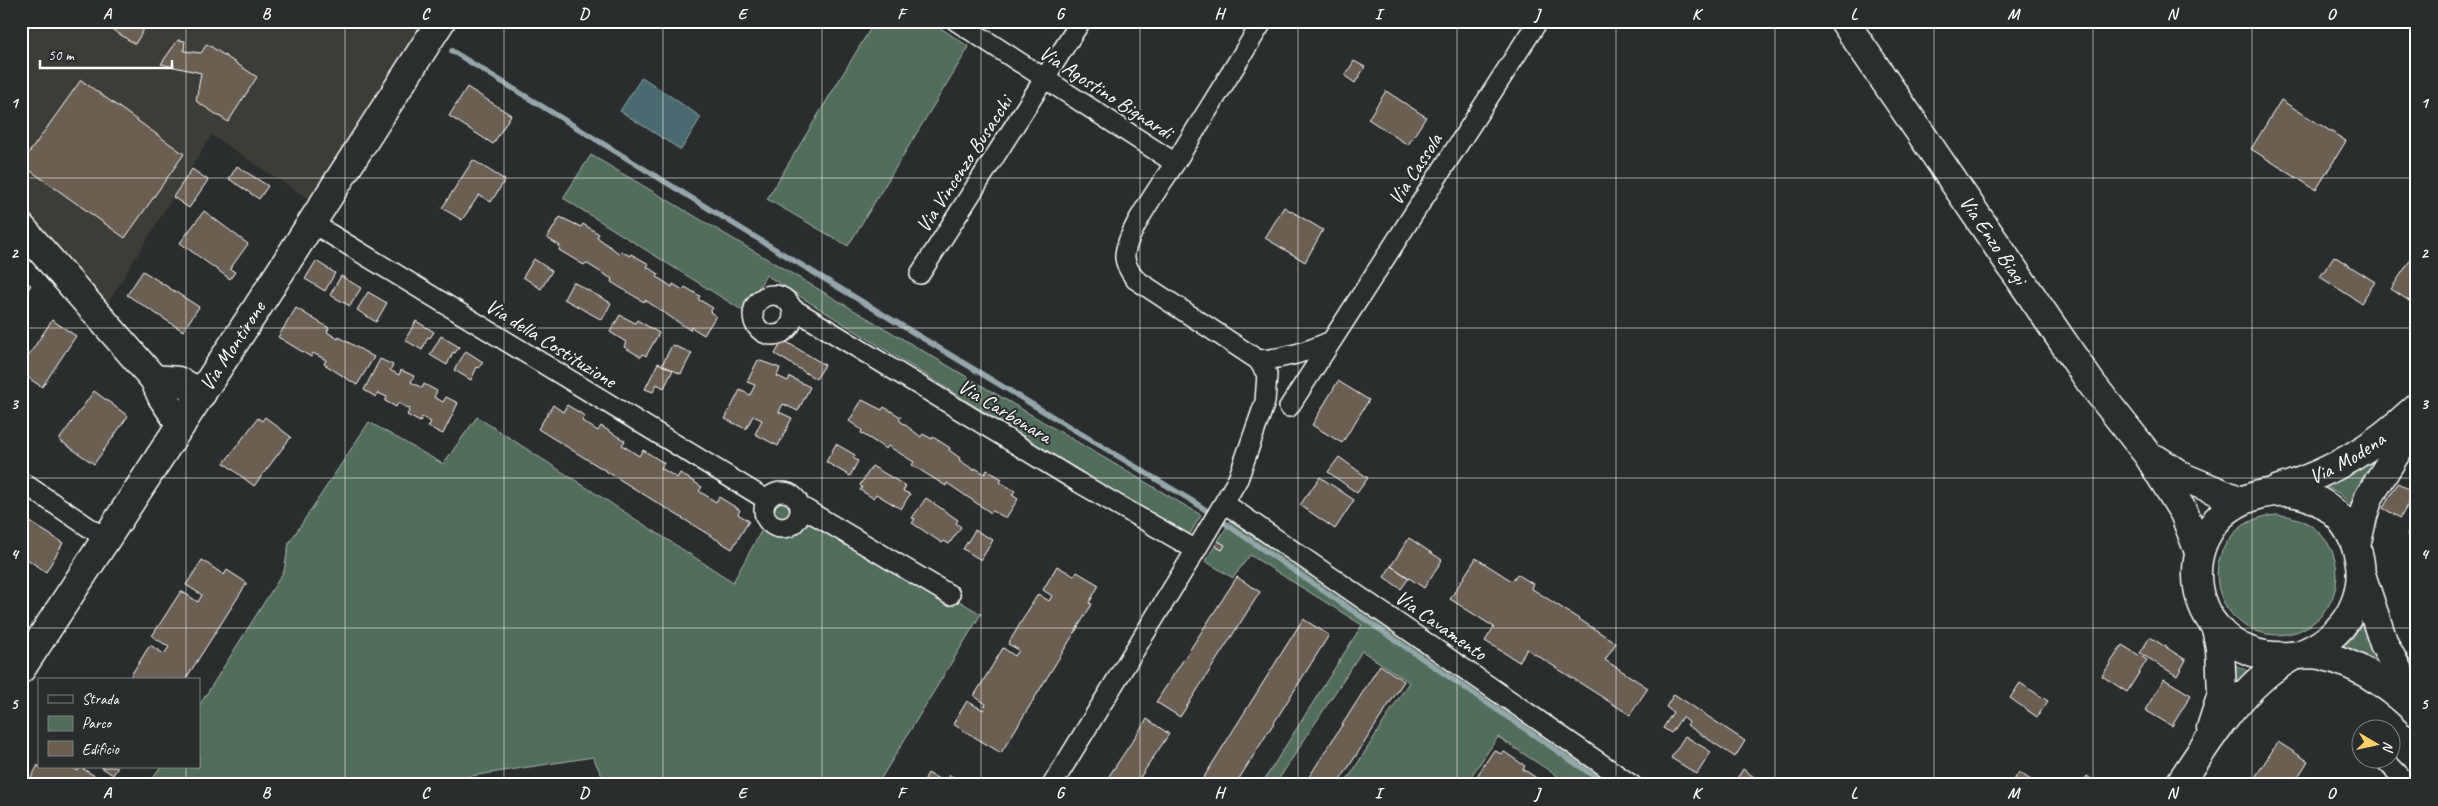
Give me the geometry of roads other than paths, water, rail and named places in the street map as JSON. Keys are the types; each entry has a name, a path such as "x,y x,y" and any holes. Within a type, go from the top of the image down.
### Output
{"main road":[{"name":"Via Montirone","path":"21,669 202,394 441,21"},
{"name":"Via Enzo Biagi","path":"1844,21 2092,383 2148,455 2180,506 2190,525 2200,552"},
{"path":"21,227 154,379 162,397 181,425"},
{"path":"154,379 178,381 202,394"},
{"name":"Via Modena","path":"2298,654 2272,657 2251,652 2232,642 2216,628 2205,611 2198,592 2196,572 2204,539 2219,517 2253,497 2307,480 2348,461 2385,436 2417,406"},
{"name":"Via Modena","path":"2356,546 2363,516 2370,497 2417,419"},
{"name":"Via Enzo Biagi","path":"2148,455 2185,478 2253,497"},
{"name":"Via Modena","path":"2179,785 2202,750 2243,696 2264,675 2298,654 2320,646 2334,636 2354,608 2360,592 2361,574 2356,546 2340,520 2330,509 2310,498 2288,492 2253,497"},
{"path":"2361,574 2384,644 2417,706"},
{"name":"Via Modena","path":"2202,750 2222,694 2220,648 2216,628"},
{"path":"2298,654 2321,655 2364,670 2403,698 2417,712"}],"street":[{"name":"Via Agostino Bignardi","path":"956,21 1174,162 1128,242 1125,258 1128,269 1136,279 1258,360"},
{"name":"Via Vincenzo Busacchi","path":"920,274 1046,79 1081,21"},
{"path":"1174,162 1262,21"},
{"name":"Via Cassola","path":"1289,407 1329,342 1538,21"},
{"name":"Via della Costituzione","path":"312,223 767,500"},
{"name":"Via Carbonara","path":"792,308 1078,482 1196,550"},
{"path":"1052,785 1238,479 1265,402 1267,374 1258,360 1274,359 1308,352 1329,342"},
{"path":"21,484 25,484 106,539"},
{"path":"778,492 786,492 797,499 800,506 799,518 796,522 791,526 779,528 769,522 764,512 767,500 778,492"},
{"name":"Via Cavamento","path":"1224,503 1632,785"},
{"path":"800,506 950,596"},
{"path":"2392,768 2410,785"}],"water":[{"path":"642,77 701,117 681,150 620,111"}],"waterway":[{"path":"407,21 413,25"},
{"path":"452,51 760,240 1194,502 1607,785"}]}
